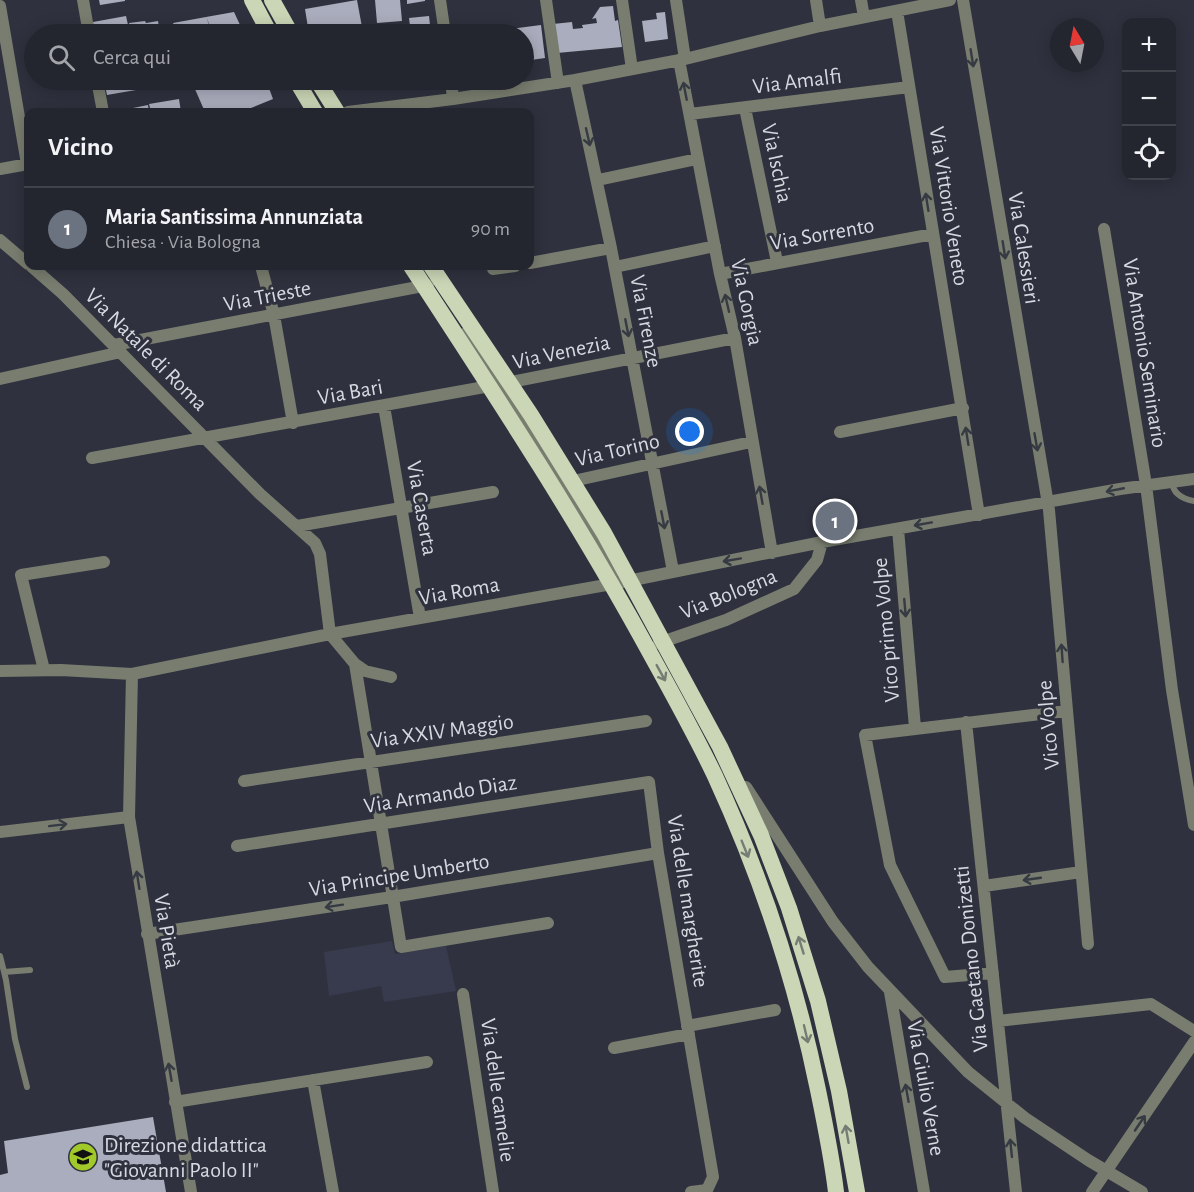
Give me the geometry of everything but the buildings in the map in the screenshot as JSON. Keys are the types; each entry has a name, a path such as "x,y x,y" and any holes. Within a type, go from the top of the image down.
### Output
{"highway":[{"path":"252,0 263,24"},
{"path":"272,0 285,24"},
{"path":"301,90 312,108"},
{"path":"323,90 334,108"},
{"path":"414,270 561,498 620,597 715,776 779,939 805,1028 836,1192"},
{"path":"434,270 531,415 604,532 675,660 729,766 789,908 818,1001 839,1091 857,1192"}],"street":[{"path":"83,0 87,24"},
{"path":"245,0 261,24"},
{"path":"440,0 444,24"},
{"path":"546,0 558,82"},
{"path":"622,0 632,69"},
{"name":"Via Gorgia","path":"676,0 690,114 720,274 735,338 771,553"},
{"path":"816,0 820,26"},
{"path":"861,0 864,17"},
{"path":"534,86 682,60 820,26 950,0"},
{"name":"Via Calessieri","path":"963,0 1046,503"},
{"path":"0,6 24,143"},
{"name":"Via Vittorio Veneto","path":"897,12 979,515"},
{"name":"Via Firenze","path":"575,80 598,180 673,571"},
{"name":"Via Amalfi","path":"690,114 909,87"},
{"path":"99,90 102,108"},
{"path":"452,90 453,99"},
{"path":"380,108 509,90"},
{"path":"0,93 14,91"},
{"name":"Via Ischia","path":"745,108 777,262"},
{"path":"598,180 698,159"},
{"path":"0,169 24,165"},
{"name":"Via Antonio Seminario","path":"1104,229 1146,484 1172,690 1194,825"},
{"name":"Via Sorrento","path":"720,274 933,234"},
{"name":"Via Natale di Roma","path":"0,240 24,259"},
{"path":"615,267 715,246"},
{"path":"534,262 611,248"},
{"name":"Via Natale di Roma","path":"37,270 260,494 315,543 320,554 330,634"},
{"path":"262,270 274,315 293,423"},
{"path":"418,270 501,384 770,828 833,922 868,967 968,1072 1006,1104 1142,1192"},
{"name":"Via Trieste","path":"0,379 117,348 428,285"},
{"name":"Via Venezia","path":"501,384 735,338"},
{"name":"Via Bari","path":"207,439 501,384"},
{"name":"Via Caserta","path":"384,406 420,618"},
{"path":"840,432 963,408"},
{"name":"Via Natale di Roma","path":"92,458 207,439"},
{"name":"Via Torino","path":"563,483 752,442"},
{"name":"Via Roma","path":"0,671 44,670 132,674 330,634 623,582 822,542 1146,484 1194,479"},
{"path":"297,526 493,492"},
{"name":"Vico Volpe","path":"1046,503 1049,510 1058,601 1088,944"},
{"name":"Vico primo Volpe","path":"898,529 915,728"},
{"name":"Via Bologna","path":"659,643 726,621 794,589 818,560 822,542"},
{"path":"44,670 21,575 104,562"},
{"path":"330,634 355,664 365,671 391,677"},
{"path":"355,664 401,947 548,923"},
{"name":"Via Pietà","path":"132,674 129,817 191,1192"},
{"name":"Vico primo Volpe","path":"993,973 945,977 890,865 865,735 1066,711"},
{"name":"Via XXIV Maggio","path":"244,781 646,721"},
{"name":"Via Gaetano Donizetti","path":"966,722 1016,1192"},
{"name":"Via Armando Diaz","path":"237,846 649,782"},
{"name":"Via delle margherite","path":"649,782 658,853 713,1177 707,1190 691,1192"},
{"path":"0,832 129,817"},
{"name":"Via Principe Umberto","path":"147,934 392,897 658,853"},
{"path":"984,886 1081,872"},
{"name":"Via Giulio Verne","path":"890,991 924,1192"},
{"name":"Via delle camelie","path":"464,994 493,1192"},
{"path":"998,1021 1150,1004 1194,1031"},
{"path":"614,1048 775,1010"},
{"path":"1092,1192 1194,1042"},
{"path":"176,1102 428,1062"},
{"path":"313,1080 333,1192"}],"lane":[{"path":"1172,482 1177,494 1194,501"},
{"path":"0,956 15,1039 27,1087"},
{"path":"4,972 30,970"}],"shaded area":[{"path":"392,941 395,954 446,946 456,991 384,1002 381,986 329,996 324,952"}],"place":[{"name":"Maria Santissima Annunziata","path":"835,521"},
{"name":"Direzione didattica \"Giovanni Paolo II\"","path":"83,1157"}]}
